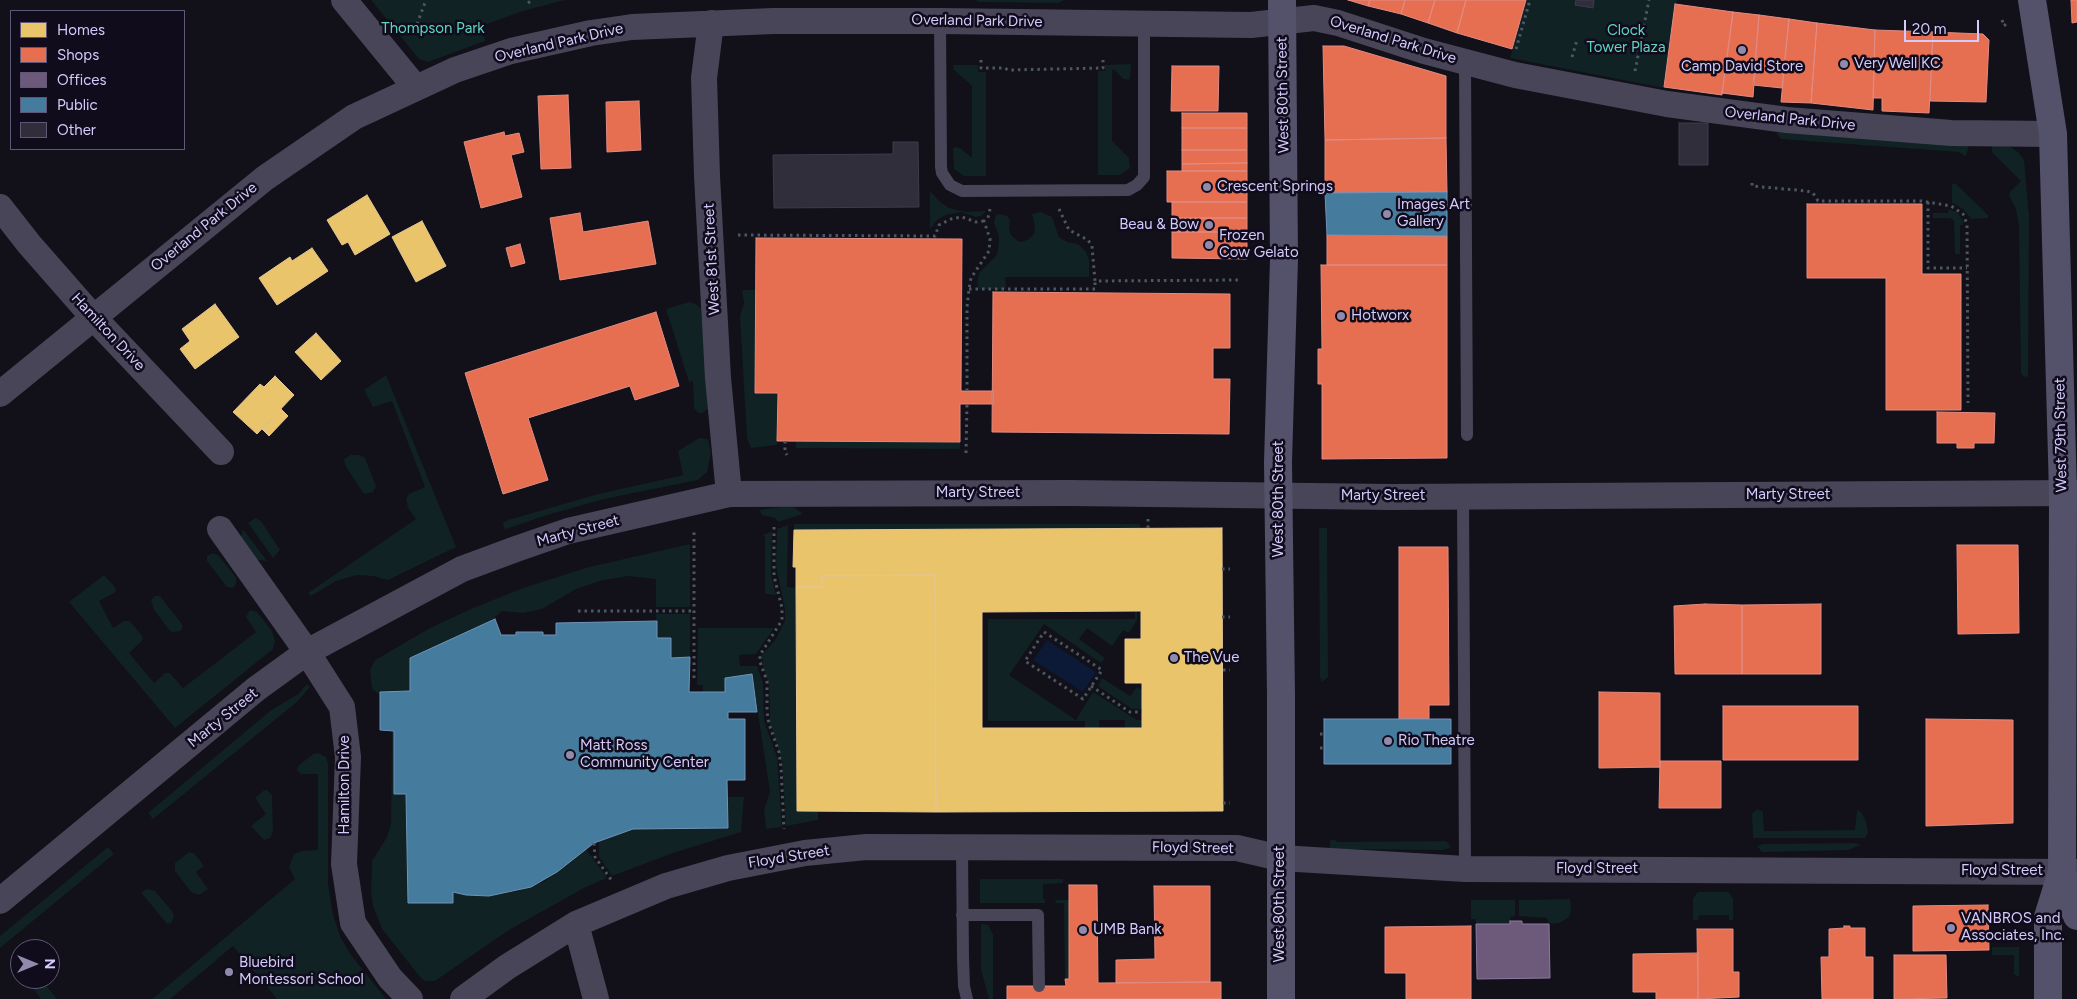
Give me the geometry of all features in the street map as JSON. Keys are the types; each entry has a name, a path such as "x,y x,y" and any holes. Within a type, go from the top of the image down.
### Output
{"main road":[{"name":"West 79th Street","path":"2032,0 2053,134 2070,493 2070,872 2077,916"},
{"name":"West 80th Street","path":"1280,999 1281,696 1278,495 1284,259 1282,11"},
{"name":"West 79th Street","path":"2048,999 2048,917 2070,872"}],"street":[{"path":"344,0 416,88"},
{"name":"Overland Park Drive","path":"0,394 265,178 354,117 455,70 511,51 591,33 632,27 710,23 940,20 1251,25 1282,11 1310,18 1323,19 1424,51 1515,75 1658,103 1772,118 1951,133 2053,134"},
{"name":"West 81st Street","path":"710,23 704,78 707,176 718,378 729,494"},
{"name":"Hamilton Drive","path":"0,207 29,244 93,317 222,452"},
{"name":"Marty Street","path":"0,901 256,690 307,652 462,569 568,531 729,494 1071,493 1463,496 2070,493"},
{"name":"Hamilton Drive","path":"220,529 307,652 342,707 348,758 344,864 353,923 390,978 410,999"},
{"name":"Floyd Street","path":"463,999 507,967 576,924 666,886 728,868 814,852 866,847 1237,848 1280,858 1465,869 2070,872"},
{"path":"576,924 591,997"}],"lane":[{"path":"940,20 941,167 942,173 950,185 962,190 1128,190 1137,185 1144,177 1144,24"},
{"path":"1465,62 1467,435"},
{"path":"1463,496 1465,869"},
{"path":"962,846 964,986 968,999"},
{"path":"962,914 1038,914 1039,986"}],"path":[{"path":"417,24 426,0"},
{"path":"1515,52 1530,0"},
{"path":"1635,71 1649,0"},
{"path":"2002,20 2004,26 2006,24"},
{"path":"1572,58 1577,40"},
{"path":"981,60 981,68 1005,68 1008,70 1103,68 1103,60"},
{"path":"1752,183 1752,186 1807,190 1818,201 1928,202 1951,206 1963,214 1967,224 1968,403"},
{"path":"1928,202 1928,268 1967,268"},
{"path":"969,289 1095,289 1092,246 1088,240 1068,230 1059,208"},
{"path":"738,235 935,236 939,225 951,219 962,217 976,222 984,221 988,218 990,209"},
{"path":"967,391 967,307 971,278 989,251 990,239 984,221"},
{"path":"1095,280 1238,280"},
{"path":"966,404 966,454"},
{"path":"785,442 785,452 787,455"},
{"path":"1148,518 1148,529"},
{"path":"774,527 774,576 782,608 782,620 760,654 760,662 766,681 766,712 779,752 784,829"},
{"path":"694,532 694,678"},
{"path":"1222,569 1230,569"},
{"path":"578,612 694,611"},
{"path":"1222,617 1230,617"},
{"path":"1044,632 1102,670 1091,686 1083,699 1025,661 1044,632"},
{"path":"1223,670 1230,670"},
{"path":"1091,686 1130,712 1142,712"},
{"path":"1223,804 1230,804"},
{"path":"594,843 595,856 612,881"}],"green space":[{"name":"Thompson Park","path":"371,0 565,0 523,11 473,29 484,37 485,41 428,62 419,59"},
{"path":"975,0 1064,0 1058,3 979,2"},
{"name":"Clock Tower Plaza","path":"1526,0 1677,0 1664,88 1510,58"},
{"path":"1131,64 1130,78 1128,80 1123,79 1115,70 1112,70 1112,141 1129,158 1130,168 1120,175 1098,175 1098,71 1105,71 1105,65"},
{"path":"953,65 978,65 978,72 986,72 986,176 964,176 954,169 953,149 955,147 960,148 972,158 972,86 954,70"},
{"path":"1776,133 1968,144 1968,149 1966,156 1958,152 1781,139"},
{"path":"1992,145 2011,147 2024,160 2029,216 2028,377 2023,376 2021,373 2019,227 2016,209 2009,196 2010,192 2021,181 1992,152"},
{"path":"1955,183 1988,215 1988,218 1971,219 1963,209 1952,203 1952,184"},
{"path":"930,191 949,208 966,212 986,211 981,216 976,217 961,212 946,215 937,220 930,229"},
{"path":"1949,209 1958,213 1963,221 1963,224 1960,226 1960,254 1955,254 1954,221 1950,218 1933,218 1933,213 1948,213"},
{"path":"1041,212 1052,217 1059,237 1067,242 1078,244 1086,252 1089,260 1089,277 1005,277 1006,289 979,289 977,283 979,273 996,256 998,250 999,237 994,222 996,215 1007,216 1010,220 1009,228 1011,235 1022,242 1034,234 1035,226 1032,214"},
{"path":"742,290 756,290 778,393 777,445 751,448 747,438 740,316 744,303"},
{"path":"689,302 701,308 708,409 702,413 698,413 694,408 693,381 689,382 666,309"},
{"path":"386,375 456,547 388,580 373,576 357,575 336,581 311,596 308,593 416,519 408,508 406,499 409,494 425,487 392,401 373,407 364,390"},
{"path":"699,438 708,439 711,453 707,472 698,480 604,499 506,529 504,528 503,523 508,520 598,494 683,475 678,451"},
{"path":"796,441 960,442 960,449 796,448"},
{"path":"351,455 359,455 365,458 376,486 373,492 363,493 345,465 344,459"},
{"path":"794,507 803,514 778,522 775,518 762,515 759,510"},
{"path":"255,518 261,521 280,550 273,558 248,523"},
{"path":"794,524 1140,524 1140,529 794,530"},
{"path":"788,525 787,587 796,588 797,811 818,811 818,820 786,826 782,761 770,722 769,685 763,666 762,655 775,640 785,621 785,610 776,565 777,529"},
{"path":"1319,528 1327,528 1328,677 1322,682 1320,677"},
{"path":"243,529 267,561 257,560 241,537"},
{"path":"772,531 771,575 776,595 765,594 765,536 762,536"},
{"path":"690,544 690,607 656,607 656,579 629,576 603,580 576,589 542,609 523,613 502,611 410,691 380,692 380,695 372,689 370,670 375,660 430,628 473,608 523,588 589,567"},
{"path":"213,553 219,556 236,577 236,584 233,588 227,587 207,561 207,556"},
{"path":"104,575 115,587 116,592 99,601 113,628 124,621 130,621 143,637 142,641 129,653 154,683 165,673 170,673 183,688 256,632 246,617 250,610 257,612 272,631 275,642 273,649 175,728 69,602"},
{"path":"155,596 160,596 182,624 180,631 170,631 154,610 151,600"},
{"path":"1135,611 1137,611 1137,620 1129,633 1123,630 1112,646 1087,628 1079,639 1105,658 1101,663 1044,624 1009,675 1076,720 1093,692 1137,720 1142,720 1142,728 1125,728 1125,720 1099,720 1099,728 1085,728 1085,721 988,721 988,619 1135,619"},
{"path":"656,614 690,614 690,657 671,658 657,638"},
{"path":"698,628 774,628 756,654 739,655 740,666 757,666 763,683 764,721 777,757 782,827 766,829 764,810 770,792 752,675 725,692 703,692 703,685 697,685"},
{"path":"1102,678 1130,696 1137,687 1142,690 1142,709 1132,709 1098,686"},
{"path":"307,684 310,687 297,702 153,819 148,813 270,711 298,694"},
{"path":"392,731 394,731 394,794 406,794 408,903 453,903 453,892 466,895 489,896 518,891 545,881 586,849 607,878 584,888 509,930 435,981 425,981 382,929 373,906 371,891 372,861 387,837 391,823"},
{"path":"318,753 326,757 328,764 328,884 333,915 341,938 351,955 386,999 277,999 233,946 170,999 152,999 295,879 289,867 294,854 302,851 318,850 318,774 301,774 297,770 298,766 313,754"},
{"path":"267,790 272,795 273,832 270,838 264,840 251,826 266,814 255,798"},
{"path":"728,797 744,797 741,832 673,853 612,876 599,857 599,841 633,829 727,828"},
{"path":"1757,809 1763,812 1764,831 1855,830 1857,810 1861,812 1866,821 1868,832 1865,838 1753,838 1752,814"},
{"path":"1333,839 1338,842 1446,841 1451,847 1443,850 1338,849 1330,848 1330,841"},
{"path":"1855,843 1861,845 1848,850 1762,852 1757,846 1763,844"},
{"path":"108,847 114,854 0,948 0,936"},
{"path":"189,852 195,854 204,866 196,872 208,889 199,895 191,892 175,871 175,863"},
{"path":"980,879 1063,879 1063,883 1043,884 1043,899 1045,899 1045,903 980,903"},
{"path":"146,889 155,891 172,911 174,917 171,923 167,924 143,895 142,892"},
{"path":"1698,892 1729,892 1733,899 1733,920 1729,920 1729,915 1699,915 1698,920 1693,920 1693,898"},
{"path":"1570,899 1571,910 1569,917 1560,923 1549,924 1547,918 1519,916 1519,900"},
{"path":"1055,900 1069,900 1069,979 1065,979 1064,903 1056,903"},
{"path":"1471,900 1515,900 1515,916 1510,917 1510,924 1476,924 1476,919 1471,919"},
{"path":"981,924 988,925 993,935 993,999 989,999 981,970"},
{"path":"1992,947 2019,947 2019,977 2014,974 2014,955 1992,955"},
{"path":"34,989 49,989 57,999 41,999"}],"water":[{"path":"1047,640 1096,672 1083,692 1033,660"}],"building: Homes":[{"path":"367,195 390,234 355,255 348,242 342,245 327,220"},
{"path":"422,221 446,266 416,282 392,237"},
{"path":"312,248 328,271 277,305 259,278 290,257 292,261"},
{"path":"215,304 239,337 195,369 180,349 190,341 182,329"},
{"path":"316,333 341,361 321,380 295,352"},
{"path":"275,376 294,395 257,434 233,412 260,384 264,387"},
{"path":"281,409 288,416 269,436 262,429"},
{"name":"The Vue","path":"1222,528 1223,811 936,812 935,575 821,576 822,587 796,587 796,567 793,567 794,530","holes":["1141,611 1141,639 1125,639 1125,683 1142,683 1142,728 982,728 982,612"]},
{"path":"935,575 936,812 797,811 796,587 822,587 821,576"}],"building: Shops":[{"path":"1348,0 1370,0 1368,6"},
{"path":"1370,0 1405,0 1401,14 1368,6"},
{"path":"1405,0 1435,0 1428,23 1401,14"},
{"path":"1435,0 1466,0 1457,33 1428,23"},
{"path":"1466,0 1526,0 1512,49 1457,33"},
{"path":"2071,0 2077,0 2077,22 2072,23"},
{"path":"1675,4 1733,12 1722,95 1664,87"},
{"name":"Camp David Store","path":"1733,12 1759,15 1753,97 1722,93"},
{"path":"1759,15 1789,19 1782,88 1753,85"},
{"path":"1789,19 1817,23 1811,103 1781,102"},
{"name":"Very Well KC","path":"1817,23 1875,30 1873,110 1811,103"},
{"path":"1875,30 1933,32 1929,113 1882,111 1882,98 1873,98"},
{"path":"1933,32 1983,34 1989,40 1986,102 1930,101"},
{"path":"1323,46 1344,46 1446,76 1446,138 1325,140"},
{"path":"1172,66 1219,66 1218,111 1171,111"},
{"path":"568,95 571,168 541,169 538,96"},
{"path":"639,101 641,150 607,152 606,102"},
{"path":"1182,113 1247,113 1247,128 1182,128"},
{"path":"1182,128 1247,128 1247,150 1182,150"},
{"path":"504,132 505,136 519,133 524,152 511,155 522,197 481,208 464,142"},
{"path":"1446,138 1447,192 1325,193 1325,140"},
{"path":"1182,150 1247,150 1247,163 1182,164"},
{"path":"1247,163 1247,171 1182,171 1182,164"},
{"name":"Crescent Springs","path":"1167,171 1247,171 1247,202 1167,202"},
{"path":"1172,202 1247,202 1247,218 1172,218"},
{"path":"1807,204 1922,204 1922,274 1961,274 1961,410 1886,410 1886,278 1807,278"},
{"path":"580,213 583,232 648,221 656,264 560,280 550,218"},
{"name":"Beau & Bow","path":"1172,218 1247,218 1247,232 1172,232"},
{"name":"Frozen Cow Gelato","path":"1172,232 1247,232 1247,259 1172,258"},
{"path":"1327,235 1447,236 1447,265 1327,265"},
{"path":"756,238 962,239 961,391 993,391 993,404 960,404 960,442 777,441 778,393 755,393"},
{"path":"520,244 525,263 511,267 506,248"},
{"path":"1321,265 1447,265 1447,458 1322,459 1322,384 1318,384 1318,349 1322,349"},
{"path":"993,292 1230,294 1230,348 1213,348 1213,379 1230,379 1229,434 992,432"},
{"path":"656,312 679,386 635,400 630,386 528,418 548,480 503,494 465,373"},
{"path":"1937,412 1995,413 1994,443 1974,443 1974,448 1957,448 1957,443 1937,443"},
{"path":"1957,545 2018,545 2019,633 1958,634"},
{"path":"1399,547 1448,547 1449,705 1429,705 1429,719 1399,719"},
{"path":"1705,604 1742,605 1742,674 1675,674 1674,606"},
{"path":"1821,604 1821,674 1742,674 1742,605"},
{"path":"1599,692 1660,693 1660,767 1599,768"},
{"path":"1723,706 1858,706 1858,760 1723,760"},
{"path":"1926,719 2013,720 2013,823 1926,826"},
{"path":"1660,761 1721,761 1721,808 1659,808"},
{"name":"UMB Bank","path":"1069,885 1097,885 1098,983 1221,982 1221,999 1007,999 1007,986 1066,986 1065,979 1069,979"},
{"path":"1154,886 1210,886 1210,982 1116,983 1116,960 1155,959"},
{"name":"VANBROS and Associates, Inc.","path":"1988,905 1989,950 1913,951 1913,906"},
{"path":"1471,926 1471,999 1406,999 1406,973 1385,973 1385,927"},
{"path":"1844,926 1865,928 1865,957 1873,957 1873,999 1822,999 1821,957 1829,957 1829,929 1844,928"},
{"path":"1697,929 1733,929 1733,972 1739,972 1739,997 1698,999"},
{"path":"1698,953 1698,999 1656,999 1656,992 1633,992 1633,954"},
{"path":"1894,955 1946,955 1947,998 1894,999"}],"building: Offices":[{"path":"1510,921 1522,921 1522,924 1549,924 1550,978 1477,979 1476,924 1510,924"}],"building: Public":[{"name":"Images Art Gallery","path":"1447,192 1447,236 1327,235 1325,193"},
{"name":"Matt Ross Community Center","path":"495,619 501,635 516,635 516,632 543,632 543,635 556,635 556,623 657,621 657,638 671,638 671,658 690,657 689,692 725,692 725,678 752,674 757,712 728,712 728,719 745,719 745,780 727,780 728,828 633,829 594,843 557,872 531,887 489,896 466,895 453,892 453,903 408,903 406,794 394,794 394,731 380,730 380,692 410,691 410,658"},
{"name":"Rio Theatre","path":"1324,719 1451,719 1451,764 1324,764"}],"building: Other":[{"path":"1576,0 1594,0 1593,8 1575,5"},
{"path":"1679,123 1708,123 1708,165 1679,165"},
{"path":"893,142 918,142 919,207 774,208 773,155 893,154"}],"place":[{"name":"Camp David Store","path":"1742,50"},
{"name":"Very Well KC","path":"1844,64"},
{"name":"Crescent Springs","path":"1207,187"},
{"name":"Images Art Gallery","path":"1387,214"},
{"name":"Beau & Bow","path":"1209,225"},
{"name":"Frozen Cow Gelato","path":"1209,245"},
{"name":"Hotworx","path":"1341,316"},
{"name":"The Vue","path":"1174,658"},
{"name":"Rio Theatre","path":"1388,741"},
{"name":"Matt Ross Community Center","path":"570,755"},
{"name":"VANBROS and Associates, Inc.","path":"1951,928"},
{"name":"UMB Bank","path":"1083,930"},
{"name":"Bluebird Montessori School","path":"229,972"}]}
